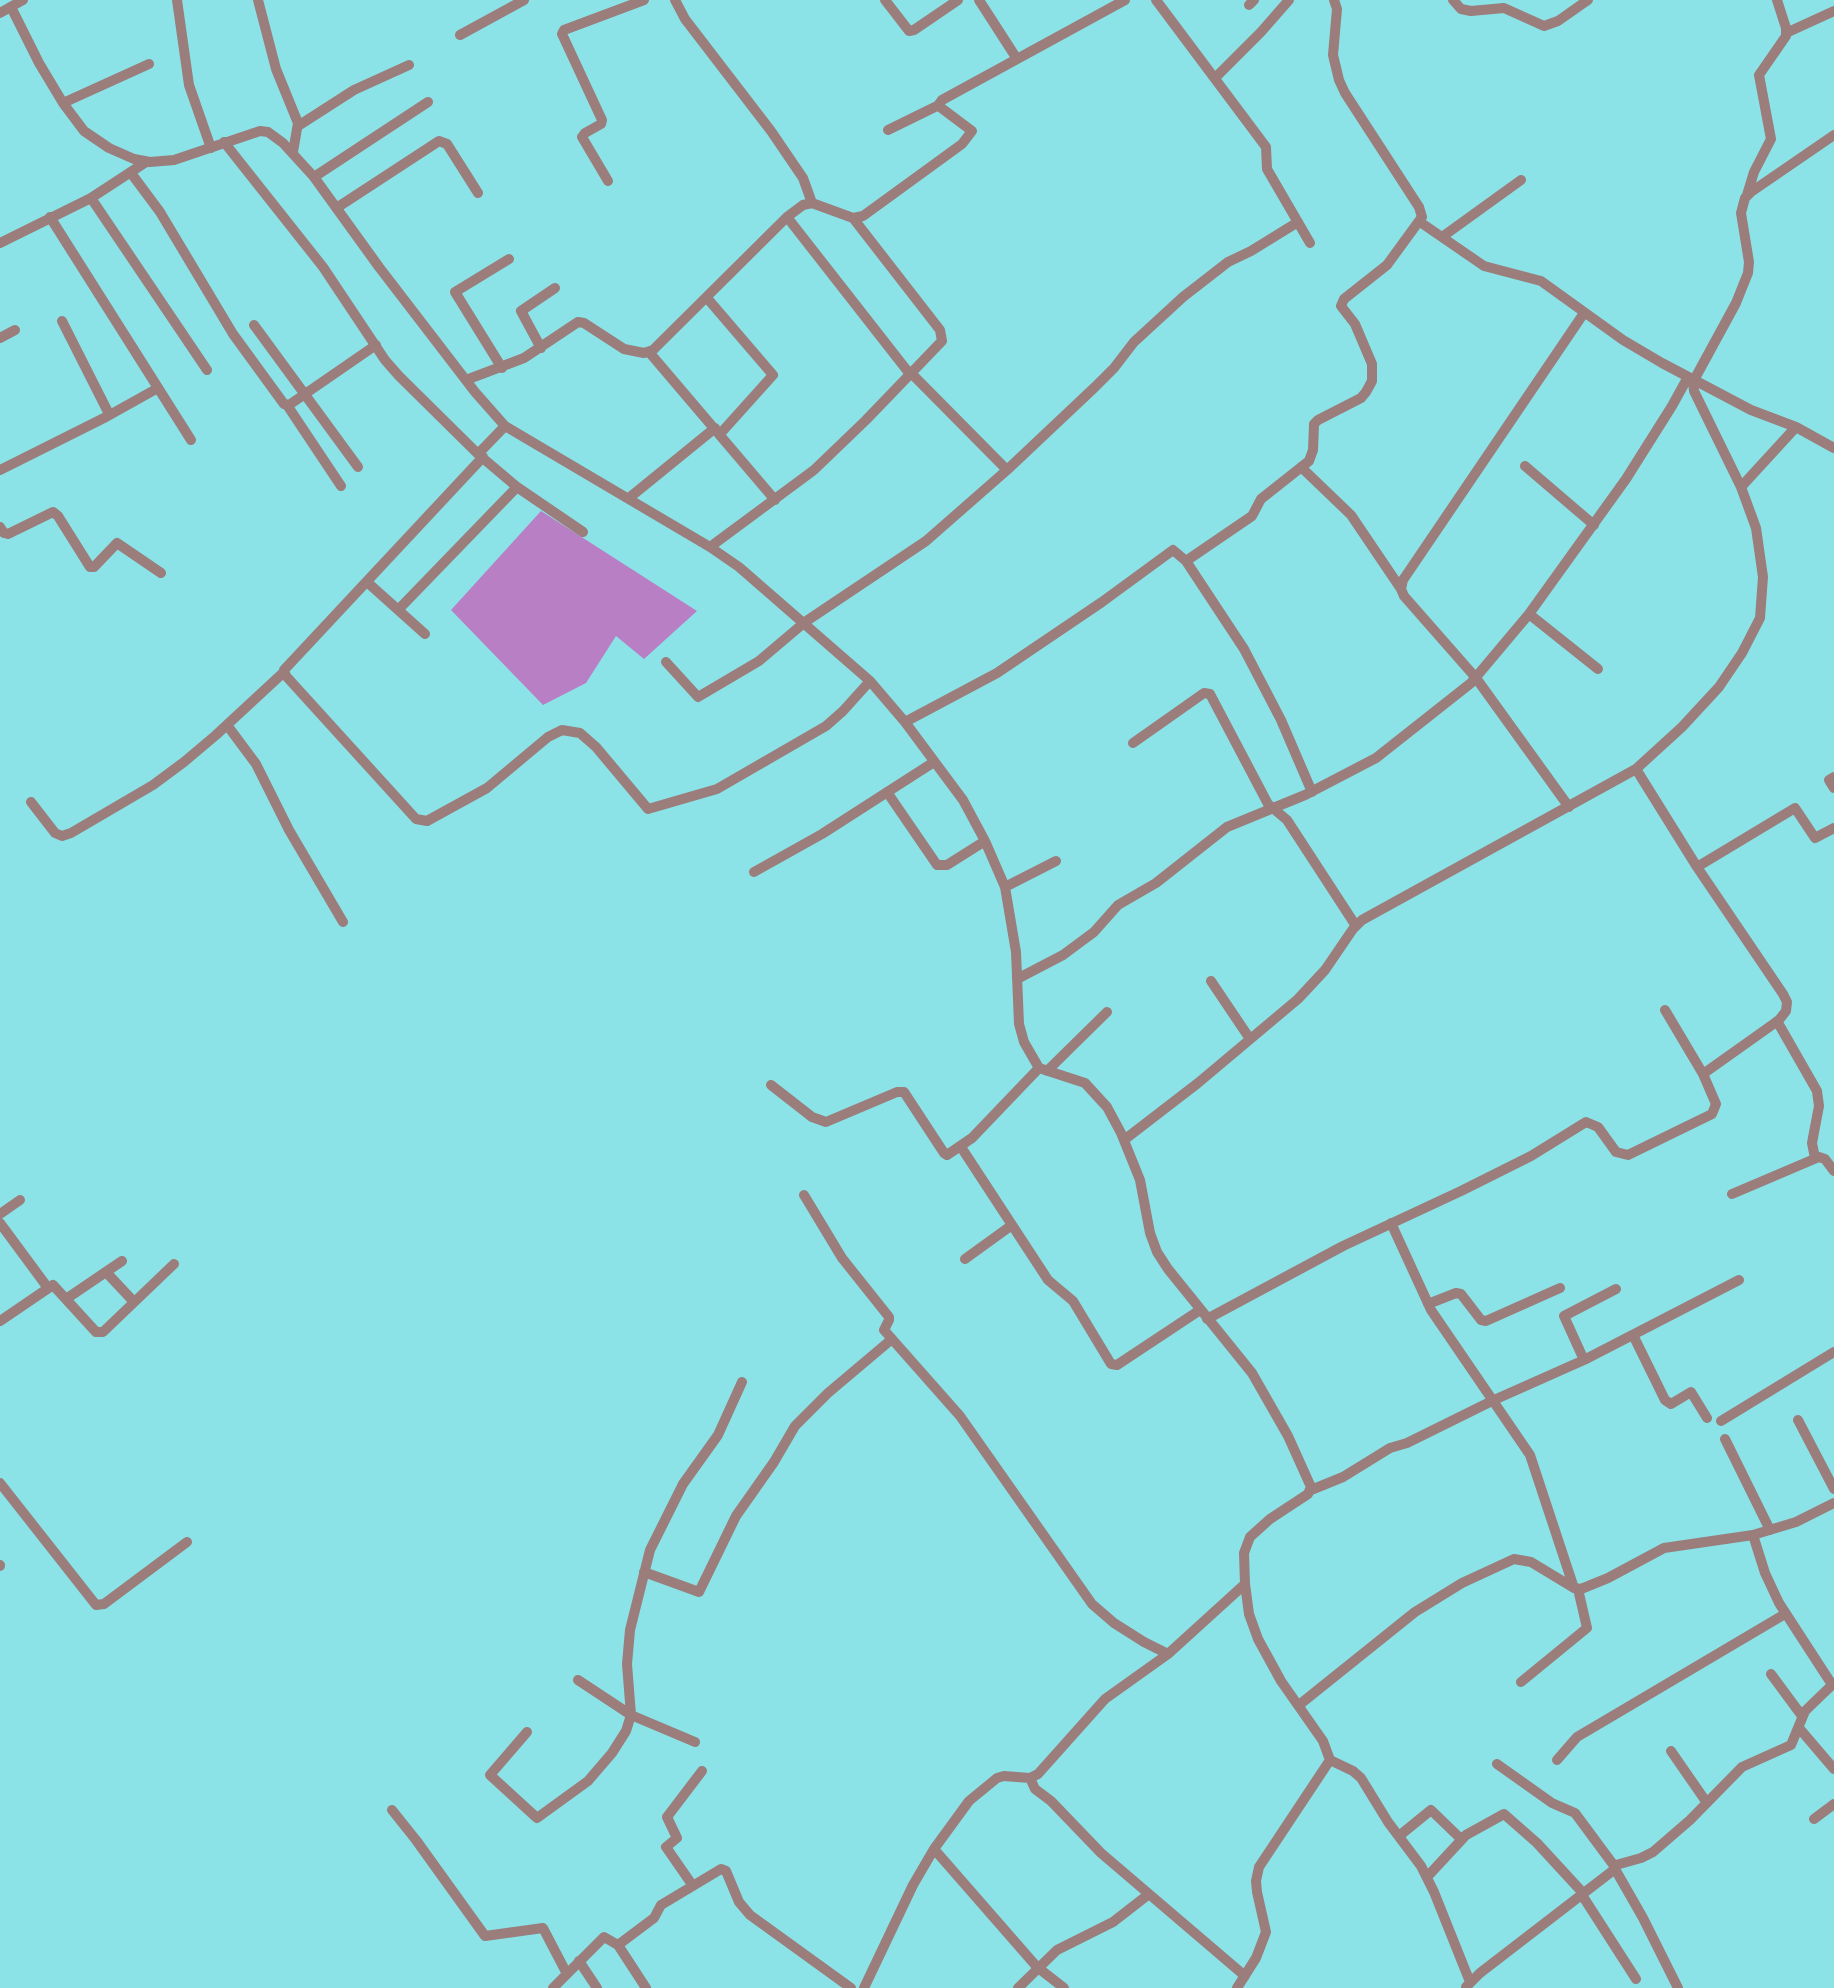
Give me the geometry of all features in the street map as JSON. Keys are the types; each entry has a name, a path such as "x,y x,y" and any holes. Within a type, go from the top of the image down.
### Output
{"street":[{"path":"0,13 23,0"},
{"path":"177,0 189,85 211,148"},
{"path":"258,0 276,69 299,126 293,152"},
{"path":"460,35 524,0"},
{"path":"675,0 685,19 723,66 803,178 812,203"},
{"path":"885,0 909,31 958,0"},
{"path":"979,0 1017,59"},
{"path":"888,130 939,105 942,100 1125,0"},
{"path":"1156,0 1266,147 1266,169 1311,243"},
{"path":"1215,79 1289,0"},
{"path":"1186,561 1252,516 1261,499 1312,456 1313,430 1318,420 1360,398 1372,381 1372,364 1355,324 1341,306 1344,299 1387,265 1422,217 1419,207 1339,80 1334,55 1337,9 1334,0"},
{"path":"1453,0 1458,7 1466,10 1510,9 1544,26 1558,21 1588,0"},
{"path":"1777,0 1786,33"},
{"path":"608,181 582,138 585,133 601,124 602,120 562,34 564,30 635,2"},
{"path":"11,7 63,103 85,131 109,148 146,162 174,160 264,131 275,137 293,152 338,207 379,267 505,426 629,498 739,567 870,681 954,786 985,842 1005,887 1016,953 1020,1032 1043,1069 1082,1081 1107,1107 1140,1180 1150,1233 1157,1252 1252,1373 1288,1436 1311,1490"},
{"path":"1017,979 1055,960 1084,940 1118,905 1156,883 1227,827 1312,792 1382,754 1454,699 1476,677 1529,614 1594,525 1640,458 1736,303 1748,273 1749,262 1741,213 1754,172 1772,139 1759,75 1786,33 1834,11"},
{"path":"63,103 149,64"},
{"path":"299,126 354,90 409,65"},
{"path":"314,177 428,102"},
{"path":"853,218 868,213 971,136 971,128 939,105"},
{"path":"1747,195 1834,135"},
{"path":"338,207 439,141 447,144 478,193"},
{"path":"225,142 323,267 400,376 481,456 517,487 583,532"},
{"path":"0,243 91,198 146,162"},
{"path":"131,173 160,212 233,334 287,405 341,486"},
{"path":"1442,237 1521,180"},
{"path":"91,198 208,370"},
{"path":"466,380 502,368 541,348 579,322 624,349 649,352 656,349 787,217 803,205 812,203 853,218 942,335 940,345 814,470 710,547"},
{"path":"50,217 191,440"},
{"path":"787,217 910,372 1007,470"},
{"path":"666,662 698,697 759,661 805,622 926,541 1007,470 1109,373 1134,342 1183,297 1228,262 1298,222"},
{"path":"1420,222 1484,266 1546,284 1623,340 1751,410 1796,427 1834,448"},
{"path":"502,368 455,292 509,259"},
{"path":"541,348 521,311 555,288"},
{"path":"629,498 718,430 773,375 706,298"},
{"path":"1401,589 1410,569 1584,313"},
{"path":"62,321 108,410 106,417"},
{"path":"254,325 358,467"},
{"path":"0,338 15,330"},
{"path":"287,405 376,345"},
{"path":"649,352 775,500"},
{"path":"1124,1140 1198,1083 1310,986 1356,926 1636,769 1682,727 1734,667 1755,631 1761,609 1762,558 1756,528 1741,486 1694,391 1691,378"},
{"path":"0,470 158,388"},
{"path":"31,802 55,833 62,835 71,833 153,785 227,725 284,671 481,456 505,426"},
{"path":"1741,486 1796,427"},
{"path":"1525,466 1594,525"},
{"path":"1301,467 1351,515 1404,596 1476,677 1569,807"},
{"path":"398,610 517,487"},
{"path":"0,527 8,534 53,512 90,567 94,567 117,543 161,573"},
{"path":"905,723 998,673 1170,551 1175,551 1186,561 1244,649 1263,683 1312,792"},
{"path":"367,582 425,634"},
{"path":"1529,614 1598,668"},
{"path":"284,671 398,801 421,822 494,783 548,737 562,730 580,733 596,747 648,809 717,789 825,726 844,711 870,681"},
{"path":"1133,743 1204,693 1210,694 1266,799 1287,820 1356,926"},
{"path":"227,725 256,764 289,830 343,922"},
{"path":"754,872 822,834 933,762"},
{"path":"1636,769 1787,1002 1786,1011 1777,1021 1703,1074"},
{"path":"1834,777 1829,780 1834,788"},
{"path":"887,792 937,865 947,865 985,842"},
{"path":"1698,867 1795,808 1815,838 1834,828"},
{"path":"1005,887 1056,861"},
{"path":"1211,981 1250,1039"},
{"path":"961,1147 1048,1280 1071,1298 1114,1365 1204,1314 1531,1156 1586,1122 1598,1127 1616,1152 1623,1156 1632,1154 1714,1111 1716,1104 1703,1074 1665,1010"},
{"path":"771,1085 812,1117 826,1122 897,1091 904,1092 947,1155 972,1138 1107,1012"},
{"path":"1777,1021 1817,1091 1819,1107 1812,1143 1815,1158"},
{"path":"1732,1194 1819,1157 1825,1159 1834,1171"},
{"path":"804,1195 842,1258 889,1317 883,1329 960,1416 1092,1604 1106,1618 1168,1654"},
{"path":"0,1214 20,1200"},
{"path":"0,1223 48,1288"},
{"path":"1391,1223 1428,1304 1530,1455 1576,1588 1587,1628 1521,1682"},
{"path":"965,1259 1012,1225"},
{"path":"66,1298 122,1261"},
{"path":"0,1321 53,1285 99,1333 174,1264"},
{"path":"106,1272 134,1302"},
{"path":"1237,1988 1256,1958 1266,1932 1257,1892 1259,1867 1330,1760 1328,1750 1300,1705 1281,1681 1258,1639 1245,1584 1244,1553 1250,1537 1311,1490 1327,1485 1390,1448 1407,1443 1584,1360 1739,1280"},
{"path":"1428,1304 1458,1293 1481,1320 1486,1321 1560,1288"},
{"path":"1584,1360 1564,1316 1616,1289"},
{"path":"1633,1335 1665,1400 1671,1404 1691,1392 1707,1418"},
{"path":"644,1572 699,1592 736,1516 774,1462 795,1426 828,1393 892,1339"},
{"path":"1721,1421 1832,1357"},
{"path":"527,1732 490,1775 537,1818 596,1772 622,1740 631,1715 628,1648 650,1550 684,1484 718,1435 742,1382"},
{"path":"1798,1420 1834,1489"},
{"path":"1725,1439 1770,1530"},
{"path":"0,1483 96,1605 104,1604 187,1542"},
{"path":"1300,1705 1415,1612 1462,1583 1514,1559 1531,1562 1576,1588 1608,1578 1664,1548 1753,1535 1796,1522 1834,1503"},
{"path":"1330,1760 1358,1775 1427,1877 1468,1985 1618,1863 1641,1858 1653,1852 1742,1767 1791,1745 1802,1716 1833,1684 1773,1592 1753,1535"},
{"path":"864,1988 913,1885 963,1807 990,1782 1004,1776 1030,1778 1038,1774 1105,1699 1168,1654 1245,1584"},
{"path":"1557,1760 1577,1737 1785,1614"},
{"path":"1771,1674 1802,1716"},
{"path":"578,1680 631,1715 695,1742"},
{"path":"1799,1728 1834,1769"},
{"path":"1671,1751 1707,1803"},
{"path":"1497,1764 1552,1802 1575,1813 1615,1868 1678,1988"},
{"path":"693,1885 666,1847 677,1838 667,1817 702,1771"},
{"path":"1030,1778 1035,1789 1051,1801 1101,1853 1245,1976"},
{"path":"1814,1819 1834,1804"},
{"path":"392,1810 483,1934 489,1937 543,1928 567,1973"},
{"path":"1399,1836 1431,1810 1461,1839"},
{"path":"1427,1877 1461,1839 1504,1814 1537,1843 1583,1894 1636,1979"},
{"path":"934,1849 1037,1967 1064,1988"},
{"path":"618,1945 654,1918 661,1905 724,1869 739,1902 750,1914 851,1988"},
{"path":"1018,1988 1037,1967 1066,1944 1120,1918 1149,1894"},
{"path":"553,1988 605,1937 618,1945 646,1988"},
{"path":"579,1961 597,1988"}],"shaded area":[{"path":"541,511 697,611 644,659 616,636 586,683 543,705 451,610"}]}
